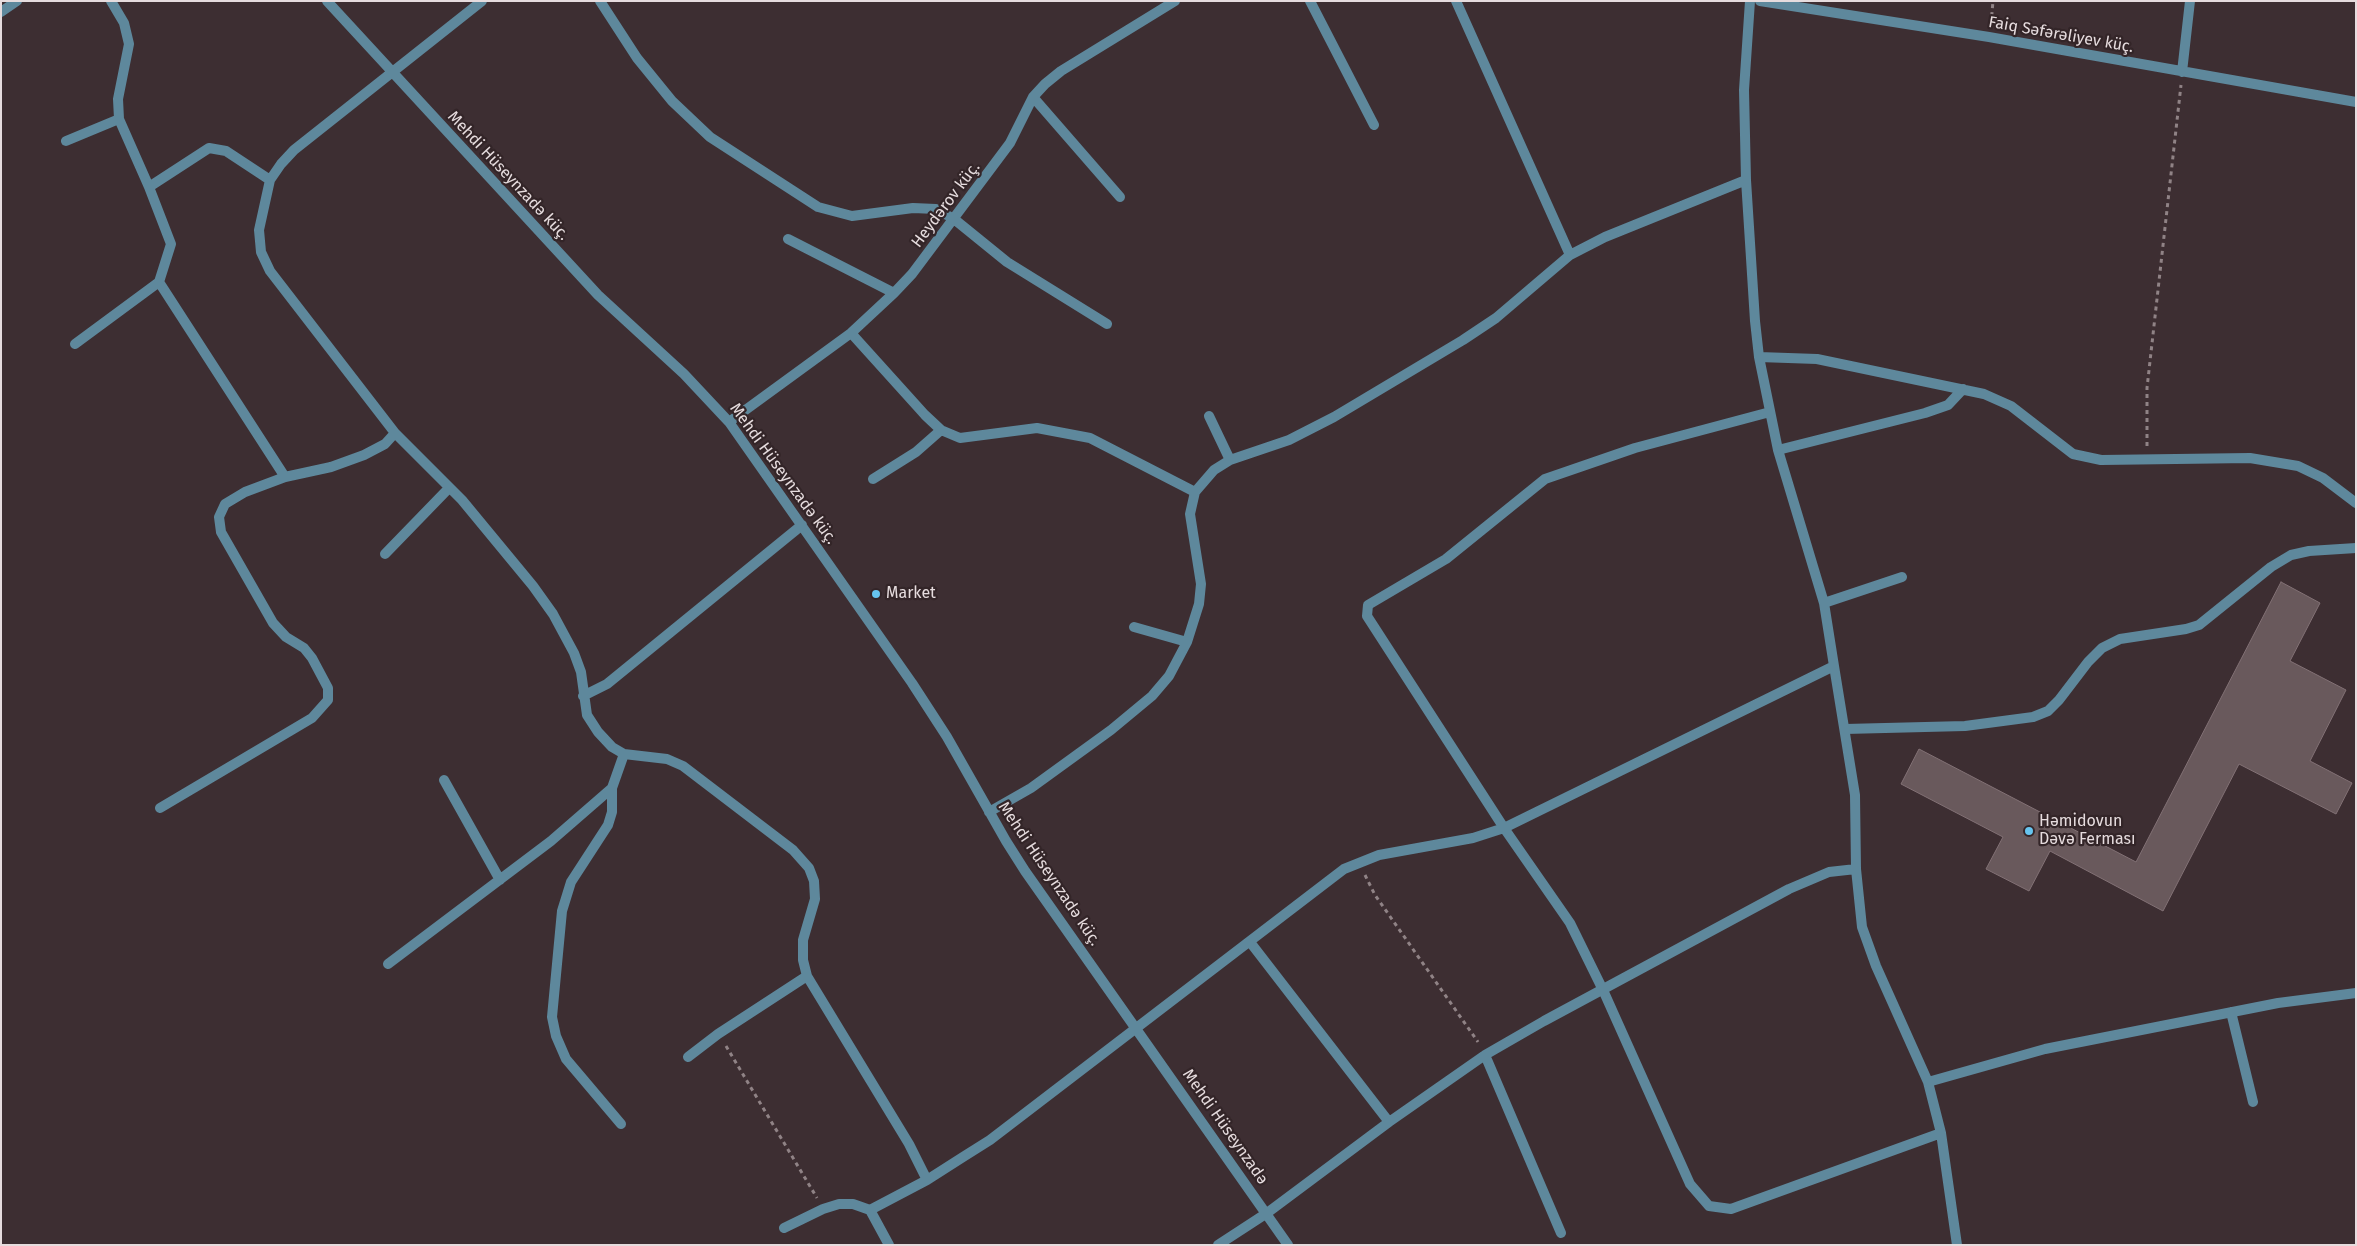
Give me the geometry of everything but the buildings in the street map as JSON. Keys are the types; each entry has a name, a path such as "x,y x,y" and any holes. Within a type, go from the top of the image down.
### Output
{"street":[{"path":"1,12 17,1"},
{"path":"75,344 159,282 171,244 149,187 119,119 118,99 129,44 124,23 111,1"},
{"name":"Mehdi Hüseynzadə küç.","path":"328,1 598,295 684,374 729,422 947,737 1025,871 1137,1027"},
{"path":"482,1 294,150 270,180 259,230 261,252 270,271 396,434 450,488 533,586 553,614 574,653 581,672 587,715 598,732 612,747 624,754 667,759 684,766 793,850 809,868 814,881 815,899 803,940 803,960 808,976 909,1144 927,1180"},
{"path":"600,1 637,58 672,101 710,137 818,207 852,216 913,208 936,209 954,219 1007,262 1107,324"},
{"name":"Heydərov küç.","path":"729,422 851,333 894,293 954,219 1010,143 1033,97 1061,71 1175,1"},
{"path":"1310,1 1374,125"},
{"path":"1456,1 1570,255"},
{"path":"1750,1 1744,90 1746,180 1759,358 1778,450 1824,603 1856,795 1856,869 1862,927 1876,966 1928,1082 1942,1133 1957,1245"},
{"name":"Faiq Səfərəliyev küç.","path":"1760,1 1989,37 2356,102"},
{"path":"2182,72 2190,1"},
{"path":"1033,97 1120,197"},
{"path":"66,141 119,119"},
{"path":"149,187 209,148 226,151 270,180"},
{"path":"989,812 1031,788 1111,730 1152,696 1169,676 1187,642 1199,604 1202,584 1190,514 1195,492 1214,470 1230,460 1290,440 1334,417 1447,349 1496,318 1570,255 1605,237 1746,180"},
{"path":"788,239 894,293"},
{"path":"159,282 285,477"},
{"path":"851,333 941,430 960,438 1037,428 1090,438 1195,492"},
{"path":"1759,358 1818,359 1984,394 2011,406 2073,454 2102,460 2250,458 2298,466 2323,478 2356,503"},
{"path":"1778,450 1925,413 1948,404 1963,389"},
{"path":"1770,412 1635,448 1545,479 1446,559 1368,605 1367,616 1504,828 1570,923 1603,990 1690,1184 1709,1206 1731,1209 1942,1133"},
{"path":"1209,416 1230,460"},
{"path":"873,479 916,452 941,430"},
{"path":"160,808 312,718 328,700 328,688 312,658 304,648 286,637 273,623 221,532 219,517 226,504 245,492 285,477 331,467 364,455 385,444 396,434"},
{"path":"385,554 450,488"},
{"path":"583,696 607,684 802,525"},
{"path":"1845,729 1965,726 2033,717 2048,711 2059,700 2088,662 2102,648 2120,639 2186,629 2199,625 2271,567 2291,555 2309,551 2356,548"},
{"path":"1824,603 1902,577"},
{"path":"1134,627 1187,642"},
{"path":"870,1210 927,1180 990,1140 1250,942 1328,880 1359,862 1396,851 1473,838 1504,828 1834,666"},
{"path":"621,1124 566,1059 556,1036 552,1017 562,911 571,882 608,824 612,812 612,788 624,754"},
{"path":"444,780 500,880"},
{"path":"388,964 551,841 612,788"},
{"path":"1218,1245 1267,1213 1389,1122 1485,1055 1789,889 1829,872 1856,869"},
{"path":"1250,942 1389,1122"},
{"path":"688,1057 718,1034 808,976"},
{"path":"1928,1082 2045,1049 2278,1003 2356,993"},
{"path":"2231,1012 2254,1102"},
{"name":"Mehdi Hüseynzadə","path":"1137,1027 1288,1245"},
{"path":"1485,1055 1561,1233"},
{"path":"784,1228 823,1209 840,1204 853,1204 870,1210 889,1245"}],"path":[{"path":"1989,37 1993,1"},
{"path":"2147,460 2147,388 2182,72"},
{"path":"1359,862 1375,895 1471,1029 1485,1055"},
{"path":"718,1034 823,1209"}],"place":[{"name":"Market","path":"876,594"},
{"name":"Həmidovun Dəvə Ferması","path":"2029,831"}]}
